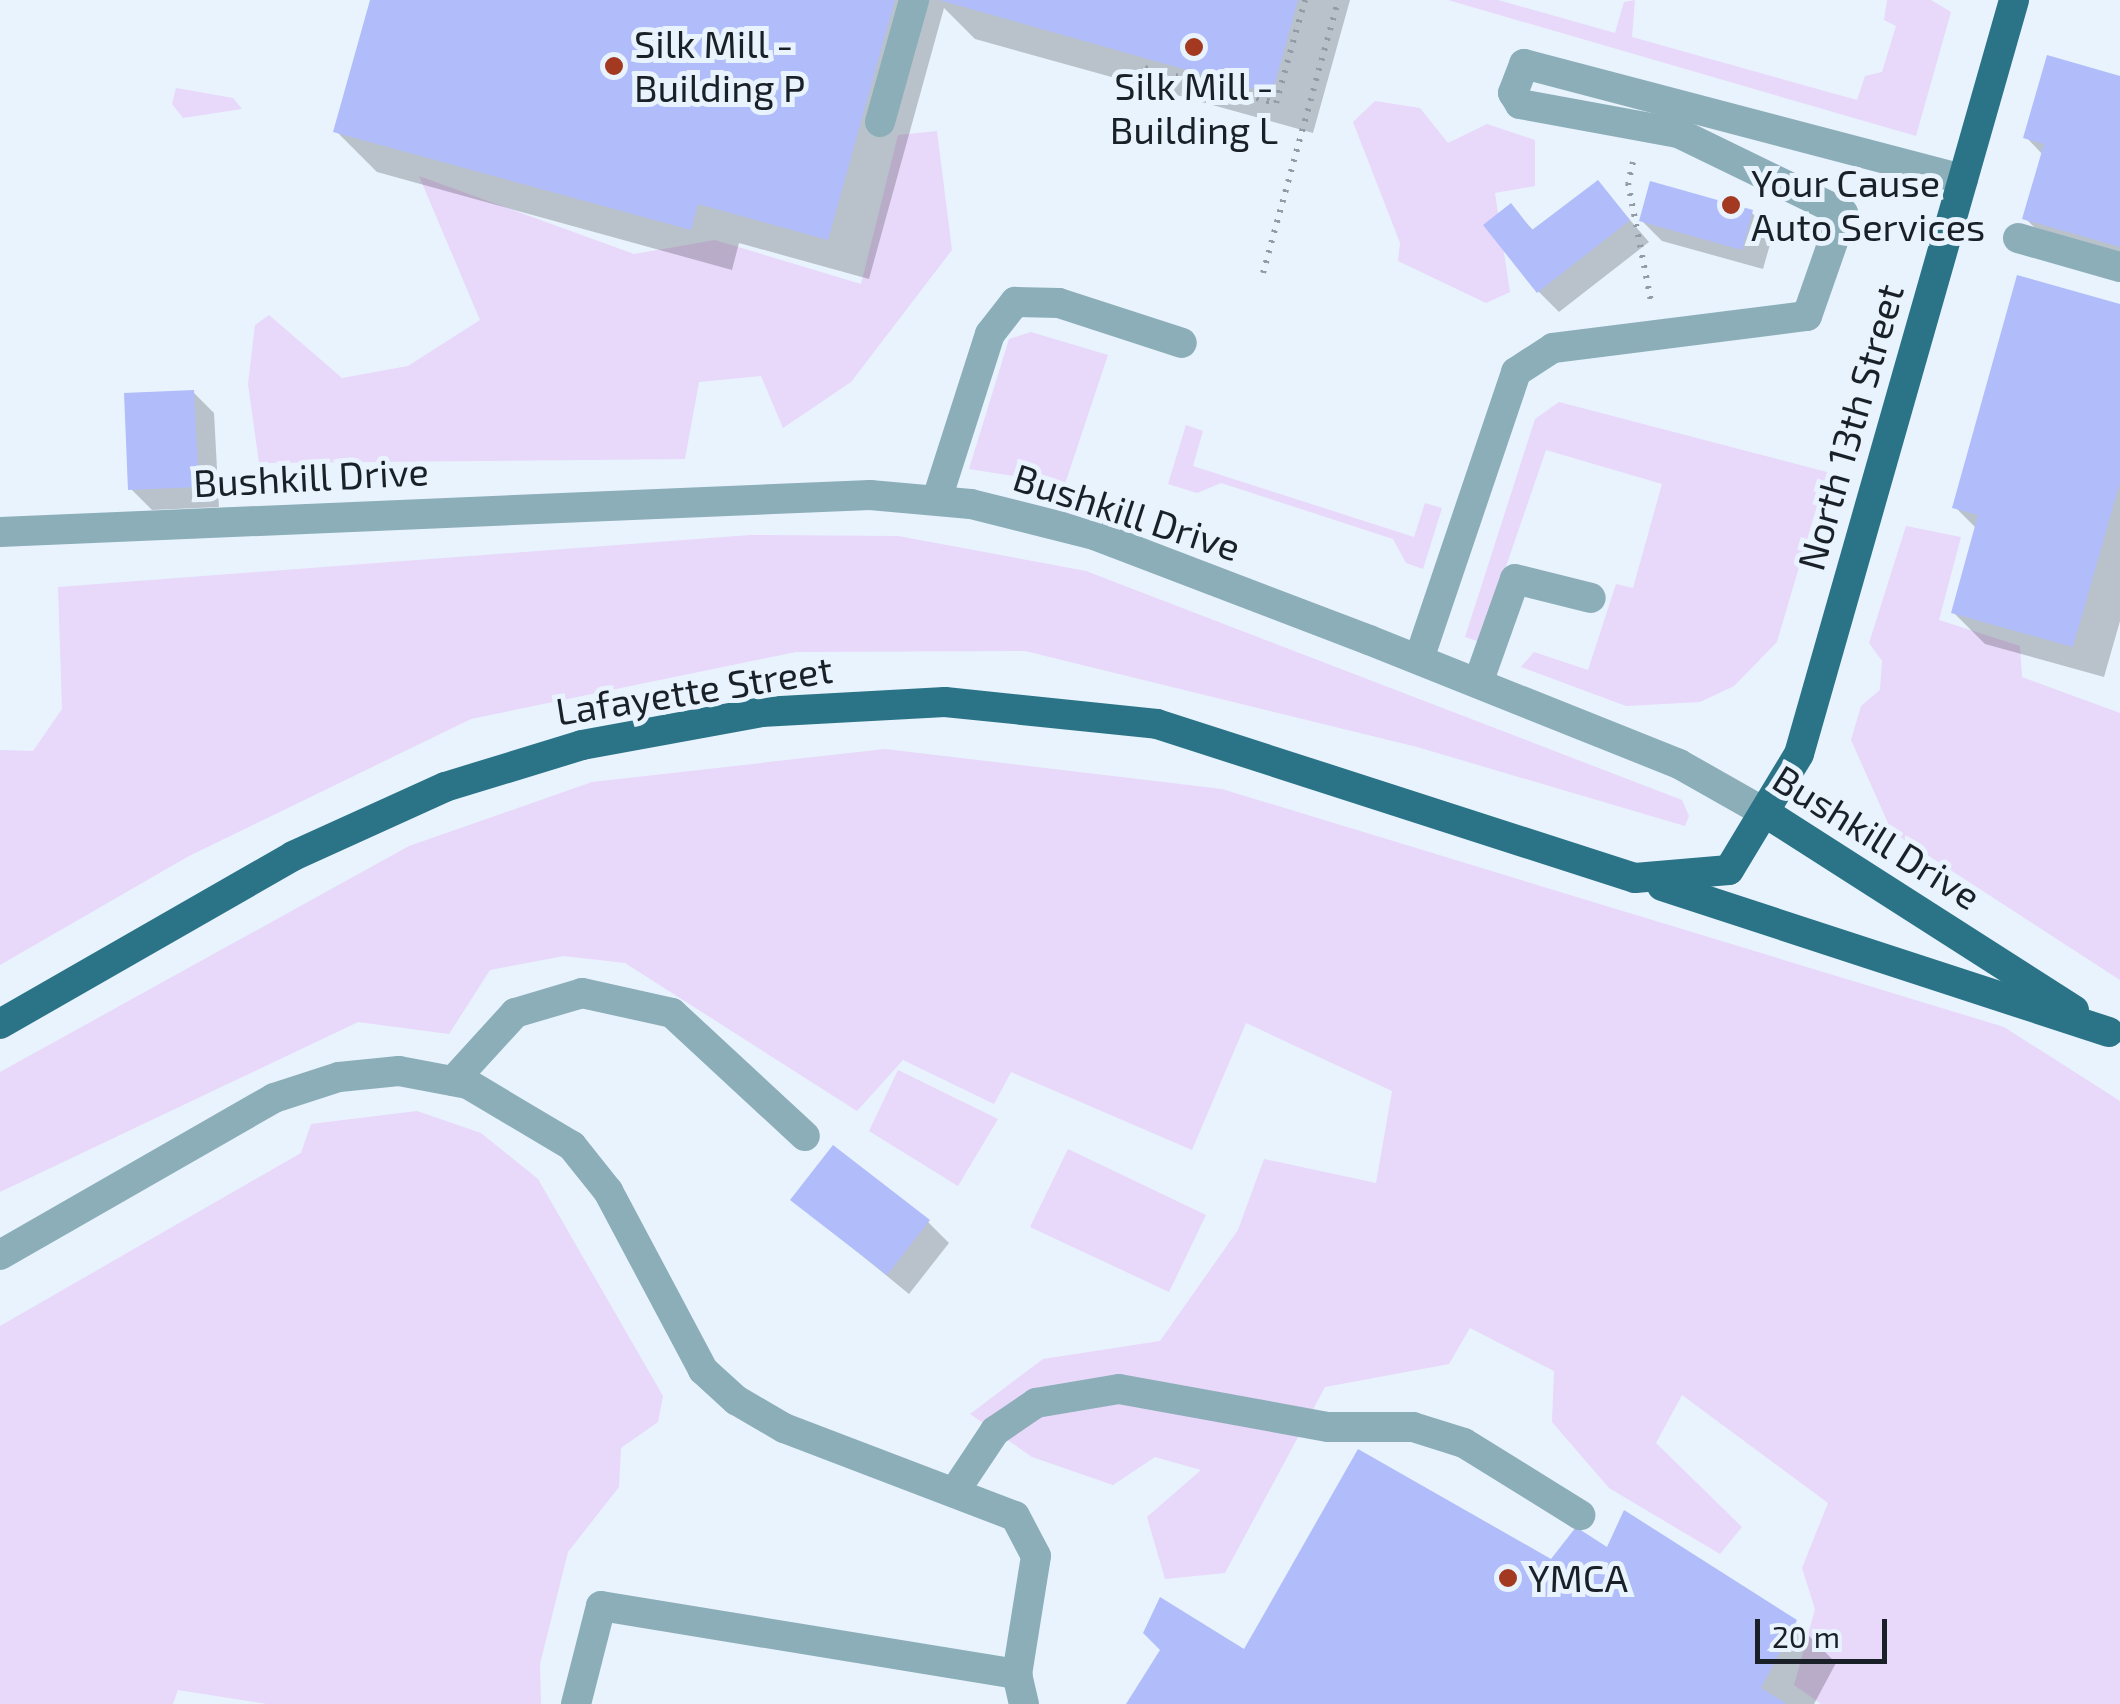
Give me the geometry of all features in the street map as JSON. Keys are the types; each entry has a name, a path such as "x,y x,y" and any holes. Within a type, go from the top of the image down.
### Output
{"main road":[{"name":"North 13th Street","path":"1770,815 1799,754 2014,0"},
{"name":"Lafayette Street","path":"0,1024 293,856 445,787 582,745 761,712 945,702 1157,724 1635,878 1728,870 1770,815"},
{"name":"Bushkill Drive","path":"1770,815 2115,1036"},
{"path":"1635,878 2115,1036"}],"street":[{"path":"880,122 914,0"},
{"path":"1419,659 1516,372 1542,350 1807,316 1840,206 1678,133 1520,104 1513,93 1524,64 1963,179"},
{"path":"2018,238 2120,267"},
{"path":"937,500 990,334 1015,302 1059,303 1182,343"},
{"name":"Bushkill Drive","path":"0,532 716,500 937,500 1094,535 1680,764 1770,815"},
{"path":"1478,683 1516,579 1591,598"},
{"path":"453,1081 515,1012 582,994 672,1013 805,1136"},
{"path":"0,1255 274,1098 339,1076 399,1071 453,1081 528,1112 572,1146 608,1191 702,1370 736,1400 784,1428 957,1488 1015,1516 1036,1556 1017,1674 1024,1704"},
{"path":"957,1488 995,1431 1036,1402 1119,1389 1328,1427 1413,1427 1464,1443 1580,1515"},
{"path":"576,1704 601,1606 1017,1674"}],"path":[{"path":"1145,68 1276,103 1305,0"},
{"path":"1263,273 1338,0"},
{"path":"1635,153 1628,183 1658,335"}],"shaded area":[{"path":"1448,0 1498,0 1615,33 1624,2 1635,0 1632,37 1857,100 1865,76 1882,72 1896,26 1884,20 1887,0 1931,0 1951,12 1916,136"},
{"path":"176,88 233,98 242,109 183,118 172,104"},
{"path":"1375,101 1420,108 1448,143 1487,124 1535,140 1535,186 1495,193 1510,292 1486,303 1398,261 1400,243 1353,122"},
{"path":"937,131 952,250 851,382 783,428 761,376 699,382 685,459 259,463 248,384 255,325 269,315 342,378 408,366 480,320 419,176 634,254 715,240 861,284 898,135"},
{"path":"1031,332 1108,355 1065,484 969,469 1009,339"},
{"path":"1559,402 1827,472 1777,642 1734,686 1700,702 1626,706 1521,667 1534,652 1588,670 1616,584 1633,588 1662,484 1546,450 1480,642 1465,637 1535,419"},
{"path":"1186,425 1203,431 1193,466 1414,537 1425,503 1442,508 1423,569 1406,563 1393,539 1221,483 1197,493 1168,484"},
{"path":"1906,526 1961,537 1939,620 2020,646 2022,677 2120,713 2120,980 1892,832 1851,740 1861,706 1880,690 1882,661 1869,643"},
{"path":"750,535 898,536 1086,571 1682,800 1689,816 1685,826 1417,747 1025,651 796,652 471,719 189,856 0,965 0,750 33,751 62,709 58,587"},
{"path":"885,749 1222,789 2004,1027 2120,1101 2120,1704 1821,1704 1794,1685 1815,1609 1802,1568 1828,1503 1682,1395 1656,1443 1742,1527 1720,1554 1609,1488 1552,1422 1554,1371 1470,1328 1449,1364 1325,1387 1225,1573 1165,1579 1147,1517 1201,1470 1155,1457 1113,1485 1032,1457 970,1414 1043,1359 1160,1341 1238,1230 1264,1159 1376,1183 1392,1091 1246,1023 1192,1150 1011,1072 994,1104 903,1060 857,1111 625,963 564,956 490,970 449,1034 358,1022 0,1192 0,1072 409,846 592,782"},
{"path":"898,1070 998,1119 958,1186 869,1131"},
{"path":"417,1111 481,1133 538,1179 663,1396 658,1422 621,1448 619,1487 568,1552 540,1664 541,1704 267,1704 178,1690 173,1704 0,1704 0,1326 301,1153 311,1124"},
{"path":"1068,1149 1206,1215 1169,1292 1030,1227"}],"building":[{"name":"Silk Mill - Building P","path":"370,0 895,0 828,240 698,204 691,230 333,132"},
{"name":"Silk Mill - Building L","path":"939,0 1298,0 1272,94"},
{"path":"2047,55 2120,76 2120,247 2022,219 2044,144 2023,138"},
{"path":"1598,180 1630,220 1537,293 1483,225 1511,203 1532,230"},
{"path":"1650,181 1753,210 1742,250 1639,221"},
{"path":"2017,275 2120,304 2120,482 2073,647 1951,613 1978,515 1952,508"},
{"path":"194,390 199,487 128,490 124,393"},
{"path":"833,1145 930,1220 887,1275 790,1200"},
{"name":"YMCA","path":"1358,1449 1551,1559 1576,1527 1607,1547 1624,1510 1797,1620 1761,1688 1787,1704 1126,1704 1160,1650 1143,1633 1160,1597 1244,1649"}],"place":[{"name":"Silk Mill - Building L","path":"1194,47"},
{"name":"Silk Mill - Building P","path":"614,66"},
{"name":"Your Cause Auto Services","path":"1731,205"},
{"name":"YMCA","path":"1508,1578"}]}
